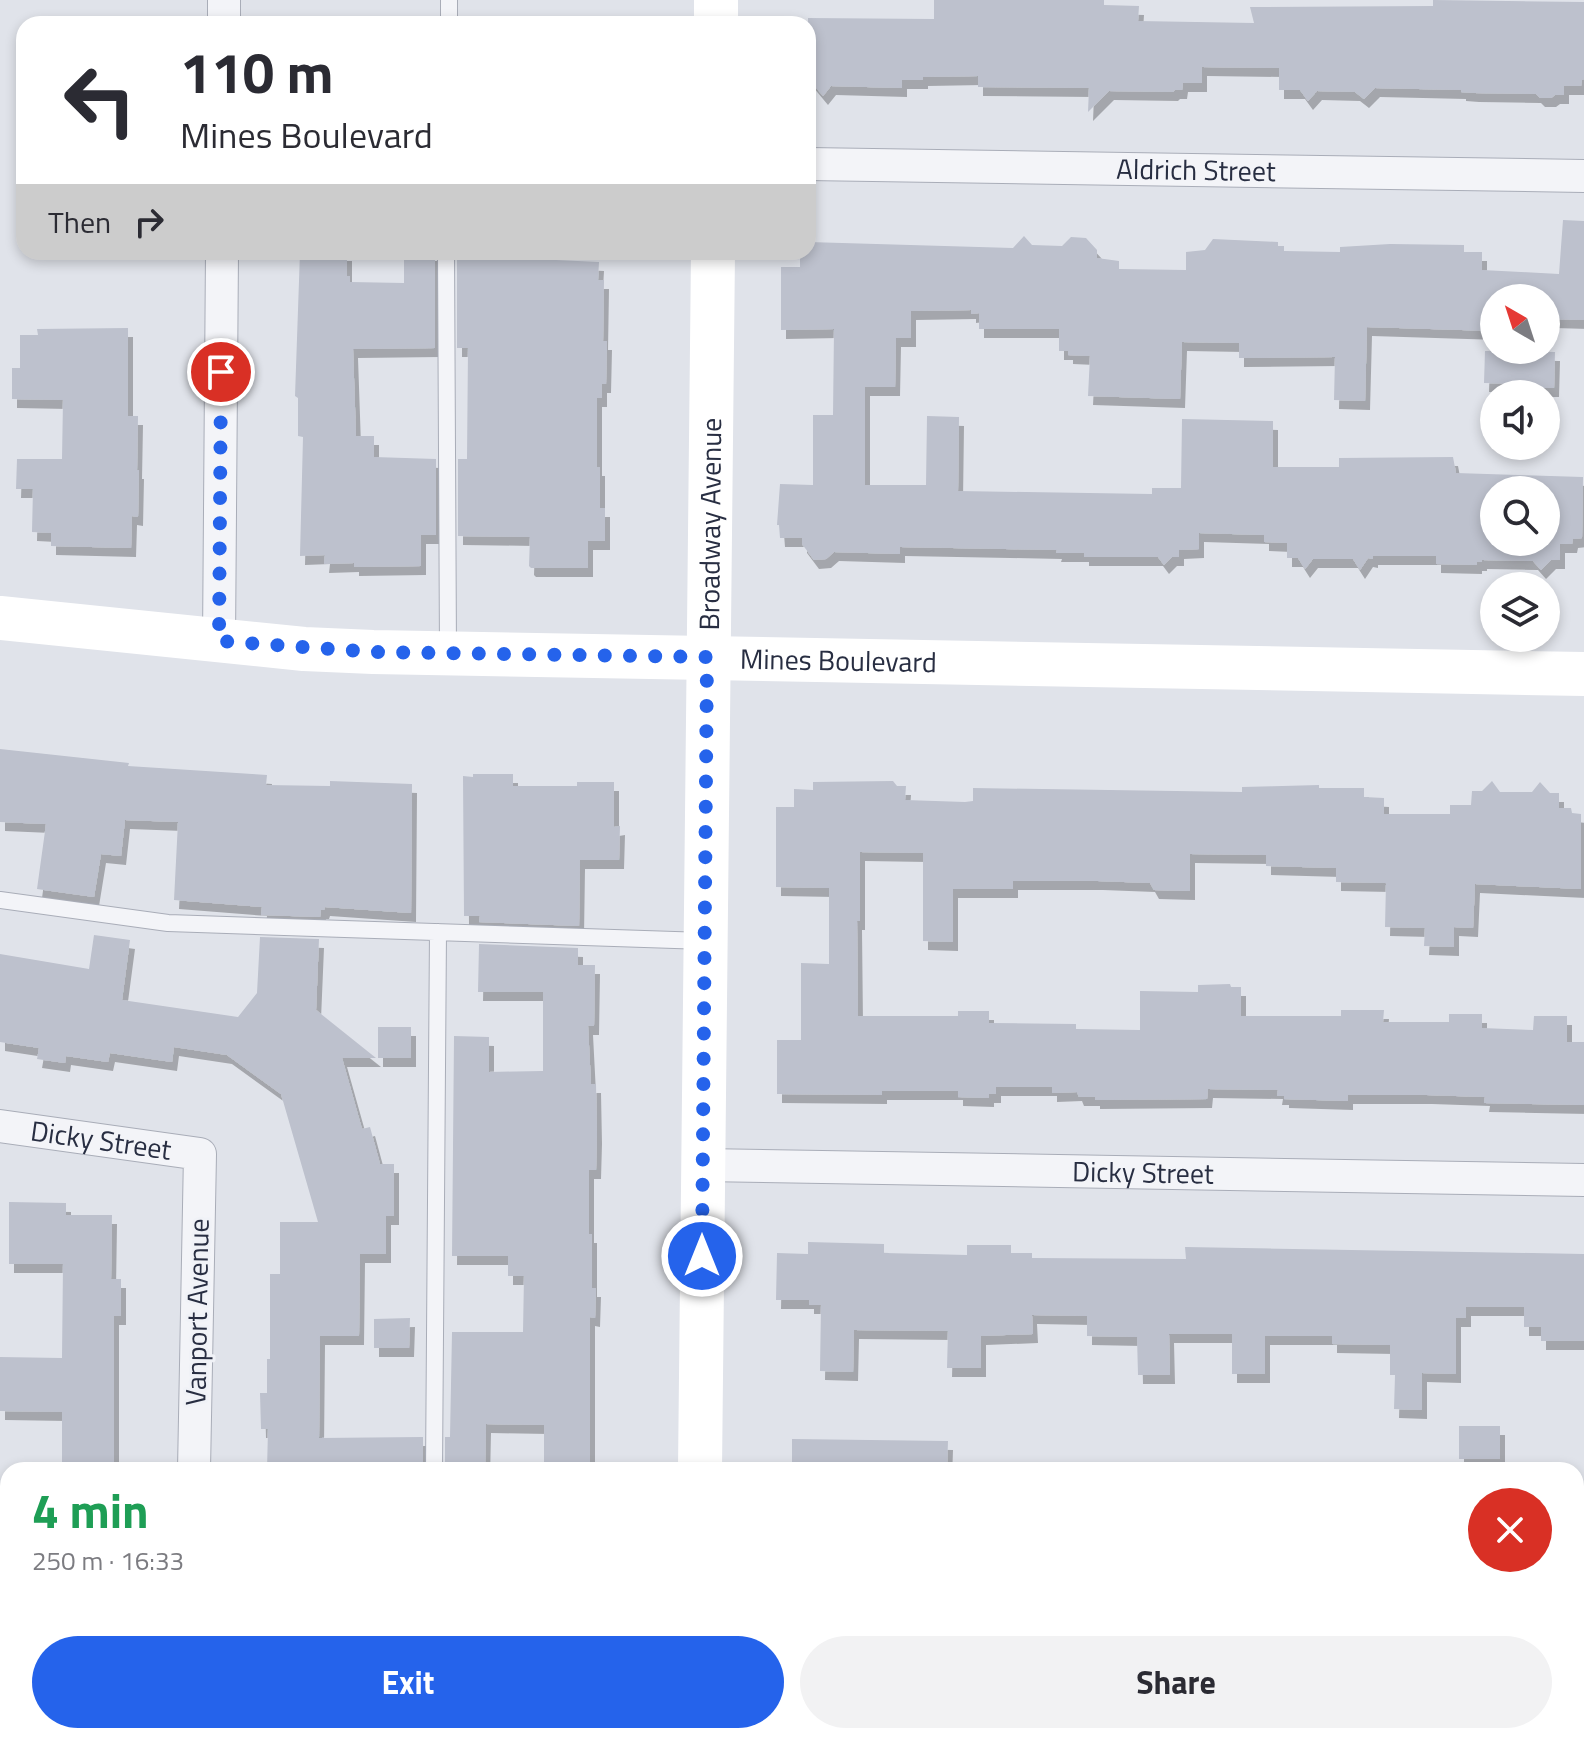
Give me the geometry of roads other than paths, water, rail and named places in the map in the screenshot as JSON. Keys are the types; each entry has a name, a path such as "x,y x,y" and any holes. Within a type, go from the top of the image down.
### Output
{"street":[{"name":"Aldrich Street","path":"816,164 1584,176"},
{"path":"219,641 222,260"},
{"name":"Broadway Avenue","path":"700,1462 713,260"},
{"name":"Mines Boulevard","path":"0,618 304,649 1584,674"},
{"name":"Dicky Street","path":"0,1126 200,1154"},
{"name":"Vanport Avenue","path":"194,1462 200,1154"},
{"name":"Dicky Street","path":"703,1165 1584,1180"}],"lane":[{"path":"446,260 448,653"},
{"path":"0,900 168,923 705,941"},
{"path":"434,1462 438,932"}]}
